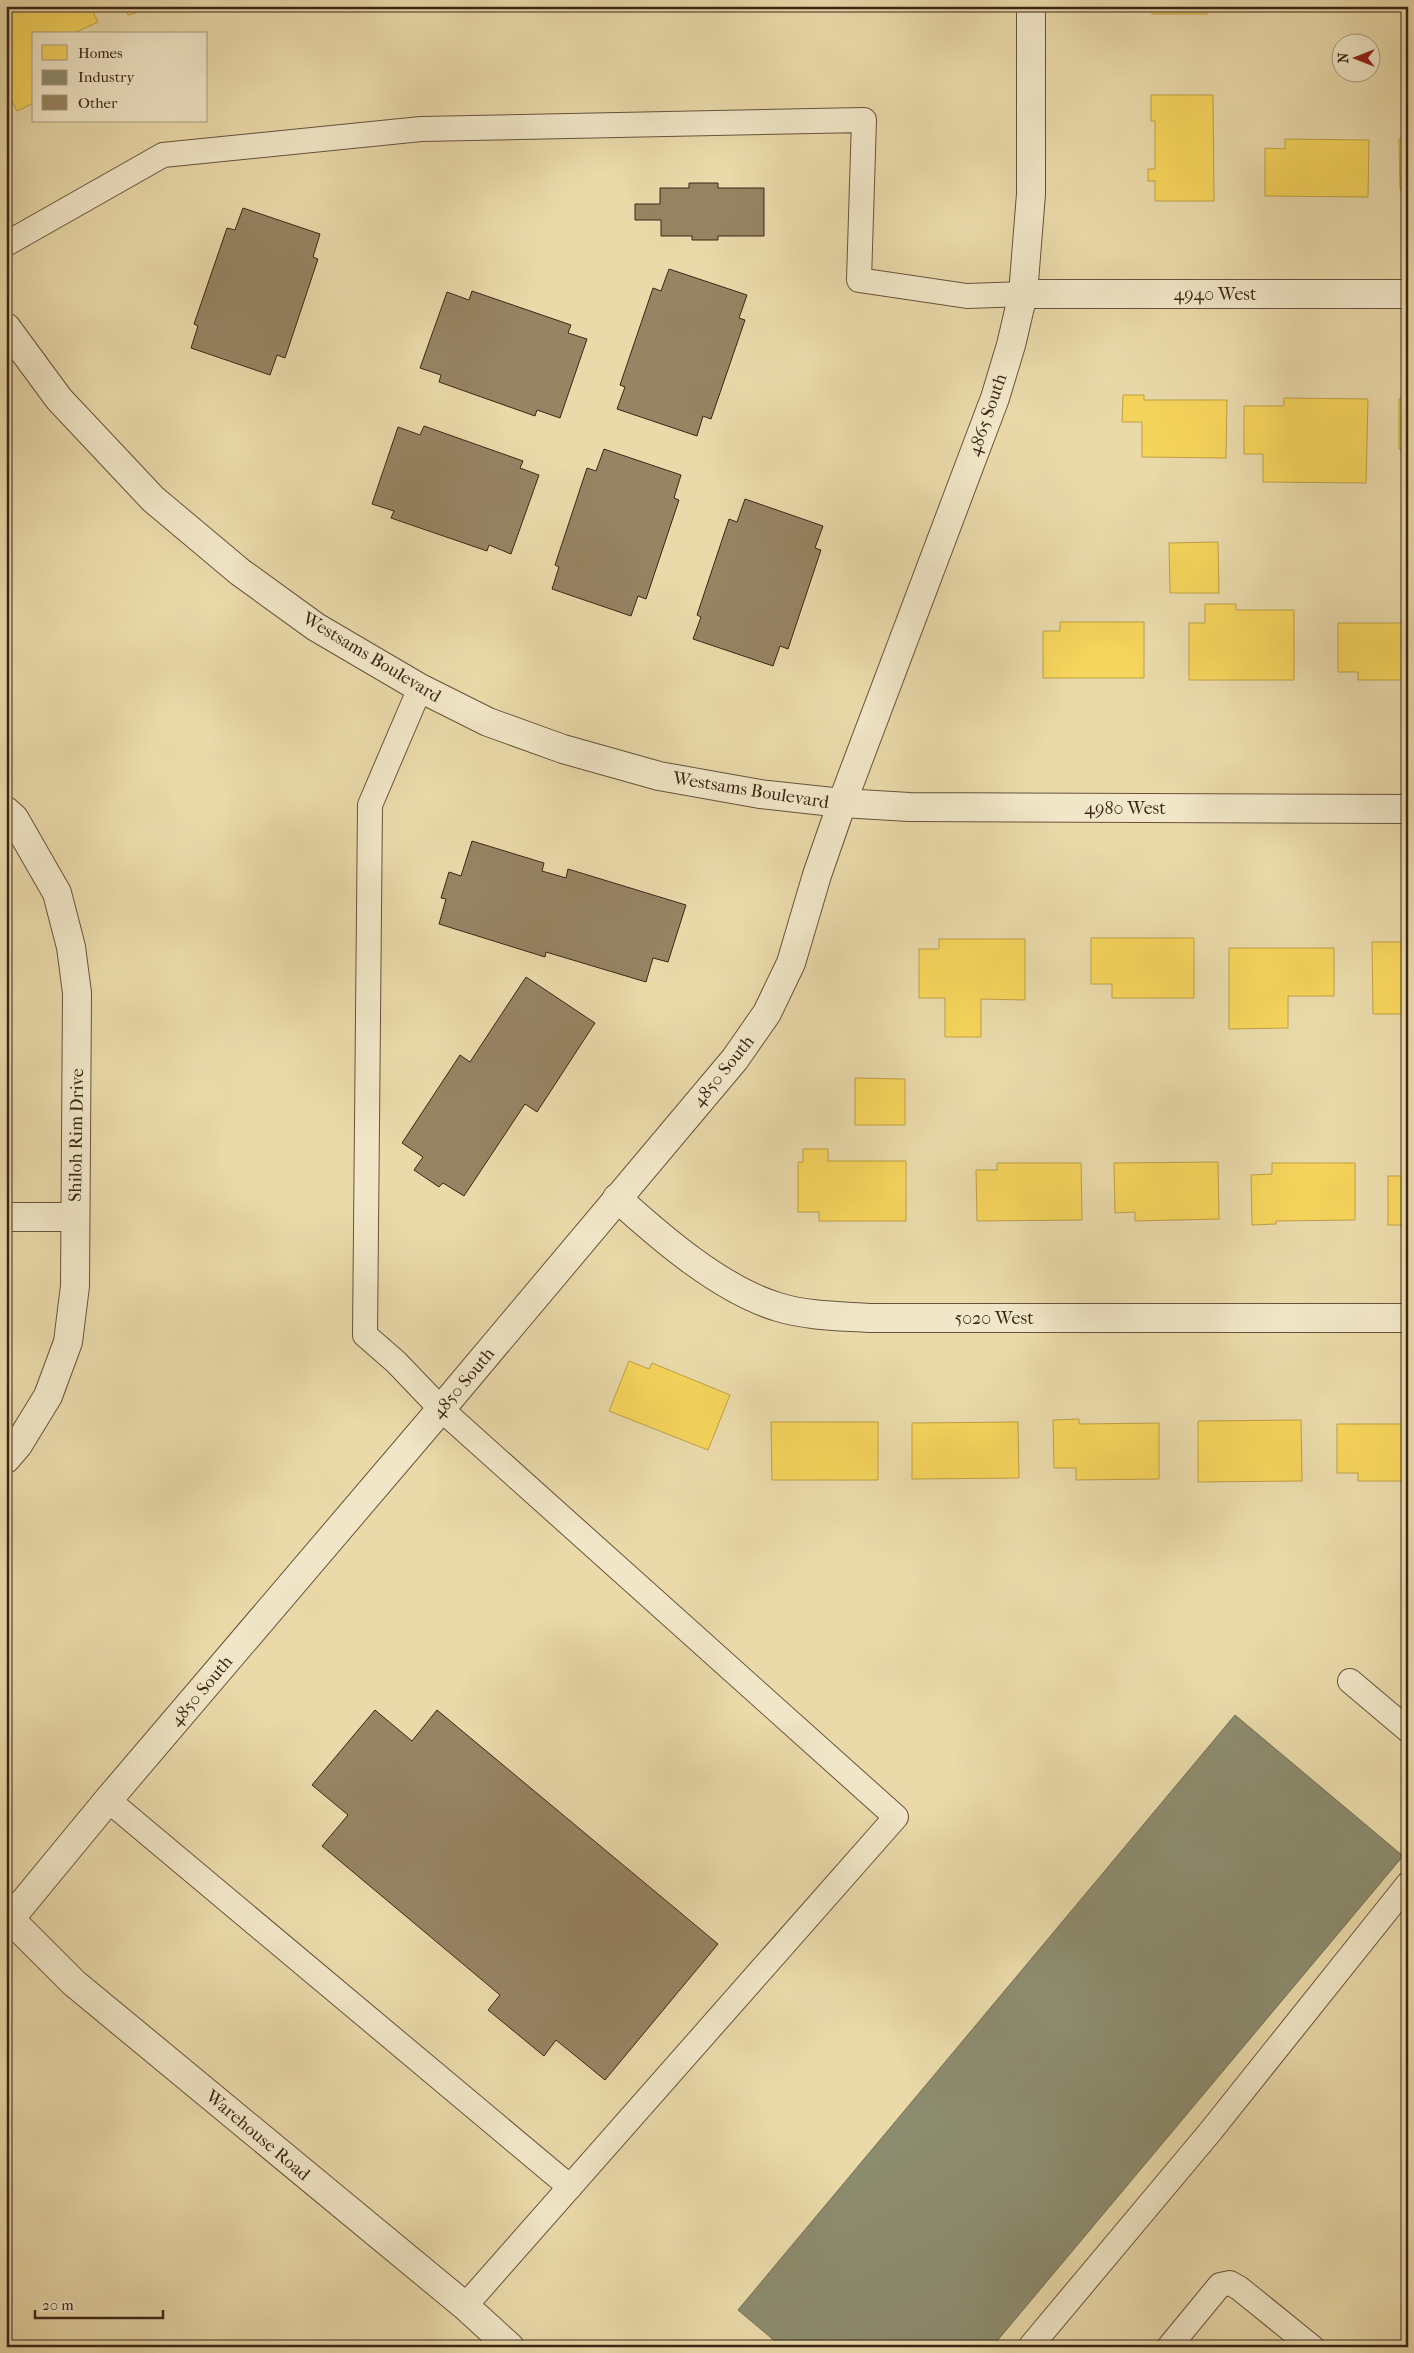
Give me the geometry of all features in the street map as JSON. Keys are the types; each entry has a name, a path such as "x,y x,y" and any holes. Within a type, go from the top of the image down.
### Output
{"street":[{"name":"4865 South","path":"842,803 995,398 1011,345 1023,294 1031,194 1031,6"},
{"name":"4940 West","path":"1023,294 1408,294"},
{"name":"Westsams Boulevard","path":"6,327 60,399 152,499 240,572 316,626 420,688 488,722 563,749 659,776 760,794 842,803"},
{"name":"4980 West","path":"842,803 909,807 1408,809"},
{"name":"4850 South","path":"8,1918 442,1409 735,1059 767,1014 791,963 817,875 842,803"},
{"name":"Shiloh Rim Drive","path":"6,811 14,818 57,893 71,948 77,993 75,1286 68,1342 48,1396 18,1445 6,1459"},
{"name":"5020 West","path":"617,1198 665,1241 738,1290 778,1307 819,1314 869,1318 1408,1318"},
{"path":"6,1218 75,1217"},
{"name":"Warehouse Road","path":"8,1918 74,1983 465,2306 510,2347"}],"lane":[{"path":"6,244 163,155 421,129 864,120 859,280 967,296 1023,294"},
{"path":"420,688 370,805 365,1336 396,1362 442,1409 896,1817 465,2306"},
{"path":"1350,1681 1408,1730"},
{"path":"108,1800 570,2187"},
{"path":"1030,2347 1210,2132 1408,1884"},
{"path":"1169,2347 1220,2285 1230,2283 1239,2288 1312,2347"}],"building: Homes":[{"path":"6,6 90,6 98,22 76,32 32,32 32,104 17,111 6,89"},
{"path":"125,6 158,6 128,15"},
{"path":"1152,6 1207,6 1207,14 1152,14"},
{"path":"1151,95 1213,95 1214,201 1155,201 1155,181 1148,181 1148,169 1155,169 1155,121 1151,121"},
{"path":"1285,139 1369,140 1368,197 1265,196 1265,148 1285,149"},
{"path":"1399,139 1408,139 1408,188 1400,189"},
{"path":"1123,395 1144,395 1144,400 1227,400 1226,458 1142,457 1142,422 1122,422"},
{"path":"1284,398 1368,399 1366,483 1263,482 1263,454 1244,454 1244,406 1284,406"},
{"path":"1399,399 1408,399 1408,449 1399,449"},
{"path":"1218,542 1219,593 1170,593 1169,543"},
{"path":"1205,604 1236,604 1236,610 1294,610 1294,680 1189,680 1189,623 1205,623"},
{"path":"1060,622 1144,622 1144,678 1043,678 1043,631 1060,631"},
{"path":"1338,623 1408,623 1408,680 1358,680 1358,672 1338,672"},
{"path":"1091,938 1194,938 1194,998 1112,998 1112,984 1091,984"},
{"path":"939,939 1025,939 1025,1000 981,999 981,1037 945,1037 945,998 919,998 919,949 939,949"},
{"path":"1372,942 1408,942 1408,1014 1373,1014"},
{"path":"1229,948 1334,948 1334,996 1288,996 1288,1028 1229,1029"},
{"path":"855,1078 905,1079 905,1125 855,1125"},
{"path":"803,1149 828,1149 828,1161 906,1161 906,1221 819,1221 819,1212 798,1212 798,1162 803,1162"},
{"path":"1218,1162 1219,1219 1135,1221 1135,1212 1115,1213 1114,1163"},
{"path":"997,1163 1081,1163 1082,1220 977,1221 976,1170 997,1170"},
{"path":"1272,1163 1355,1163 1355,1220 1276,1221 1276,1224 1252,1225 1251,1175 1272,1174"},
{"path":"1388,1176 1408,1176 1408,1225 1388,1225"},
{"path":"629,1361 649,1369 652,1363 730,1395 708,1450 609,1411"},
{"path":"1079,1419 1079,1424 1159,1423 1159,1479 1076,1480 1076,1468 1054,1468 1053,1420"},
{"path":"1301,1420 1302,1481 1198,1482 1198,1421"},
{"path":"771,1422 878,1422 878,1480 772,1480"},
{"path":"1018,1422 1019,1478 912,1479 912,1423"},
{"path":"1337,1424 1408,1424 1408,1481 1358,1481 1358,1473 1337,1473"}],"building: Industry":[{"path":"1235,1715 1403,1856 992,2347 782,2347 738,2310"}],"building: Other":[{"path":"689,183 718,183 718,188 764,188 764,236 718,236 718,240 692,240 692,236 661,236 661,220 635,220 635,204 660,204 660,188 689,188"},
{"path":"243,208 320,234 313,257 318,259 285,358 277,355 270,375 191,348 198,326 194,324 227,228 235,230"},
{"path":"669,269 747,295 739,318 745,320 711,419 703,416 697,436 617,409 625,387 620,385 653,288 661,291"},
{"path":"472,291 571,325 568,333 587,339 560,418 537,410 535,416 439,382 441,375 420,368 447,292 469,300"},
{"path":"424,426 523,461 520,468 539,475 511,554 489,545 487,551 391,518 394,511 372,504 398,427 420,435"},
{"path":"604,449 681,475 674,498 679,500 646,599 638,596 631,616 552,589 559,567 555,565 587,468 596,471"},
{"path":"745,499 823,526 815,548 821,550 788,649 780,646 773,666 693,639 701,617 697,615 729,519 737,522"},
{"path":"472,841 544,863 542,871 566,878 568,869 686,905 668,962 653,958 646,982 546,952 545,957 439,924 446,899 441,898 449,872 461,876"},
{"path":"526,977 595,1023 537,1112 525,1104 464,1196 443,1183 439,1187 414,1170 423,1157 402,1143 460,1055 470,1062"},
{"path":"375,1710 412,1741 437,1710 718,1944 605,2080 556,2040 544,2056 488,2010 500,1995 322,1846 348,1815 312,1785"}]}
